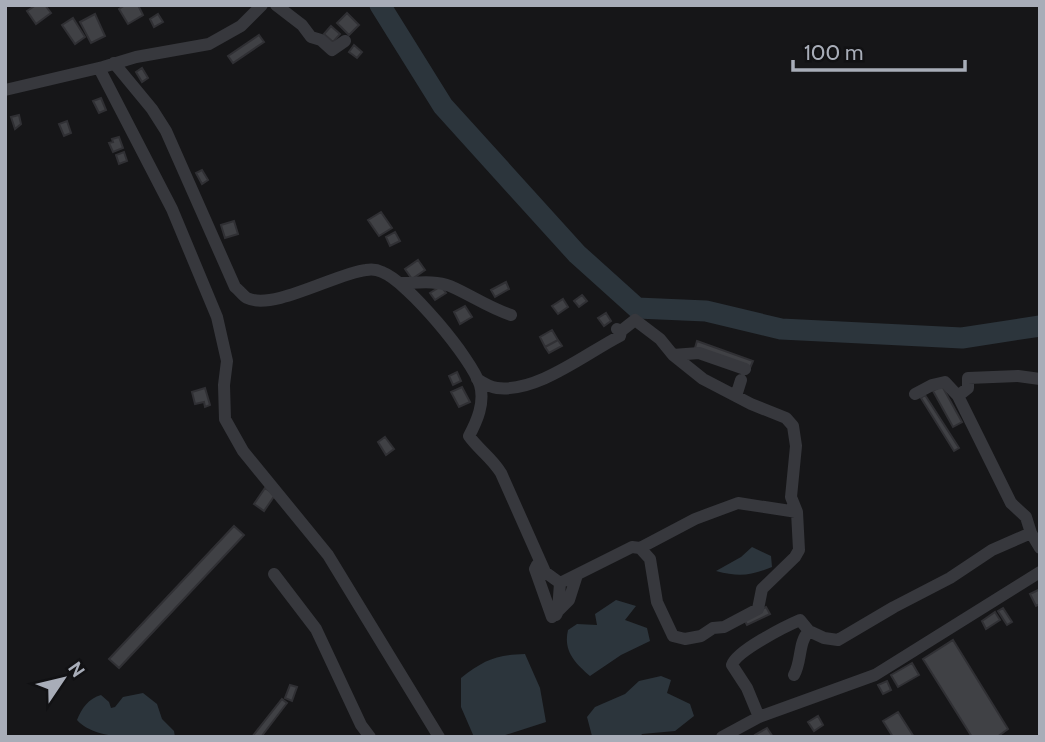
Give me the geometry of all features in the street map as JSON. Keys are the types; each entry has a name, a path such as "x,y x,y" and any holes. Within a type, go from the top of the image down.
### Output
{"street":[{"path":"5,90 136,57 209,44 241,26 262,5"},
{"path":"276,5 302,25 312,37 321,40 332,50 345,41"},
{"path":"114,63 166,131 235,287 247,298 261,301 293,294 366,270 381,271 400,284 450,337 481,387 478,418 469,436 482,455 493,460 545,572 560,583"},
{"path":"99,68 172,209 217,317 227,361 225,419 243,451 328,555 439,737"},
{"path":"400,284 449,286 496,311 511,315"},
{"path":"477,379 494,388 517,388 543,379 620,336 619,330 635,320 703,379 736,397 786,418 793,426 796,446 791,497 797,512 799,550 762,589 758,609 701,636 685,639 673,636 657,602 650,559 640,548"},
{"path":"673,355 699,353 743,375 736,397"},
{"path":"958,396 968,388 968,379 1018,376 1040,379"},
{"path":"915,394 945,382 958,396 1011,503 1026,517 1040,548"},
{"path":"560,583 632,547 640,548 664,533 724,506 738,503 797,512"},
{"path":"781,510 797,531"},
{"path":"759,717 747,688 732,665 733,659 800,620 809,631 824,638 838,640 950,578 992,550 1031,533"},
{"path":"540,562 535,569 552,617 569,600 577,575"},
{"path":"722,737 759,717 874,675 1040,572"},
{"path":"274,574 316,629 361,731 370,737"},
{"path":"558,611 560,583"},
{"path":"794,675 801,662 803,640 809,631"}],"shaded area":[{"path":"752,547 771,556 772,567 744,575 716,571 741,557"},
{"path":"616,600 636,606 625,620 647,628 650,641 621,655 590,676 569,650 568,630 577,624 597,625 595,614"},
{"path":"525,654 540,688 546,722 499,737 474,737 461,707 461,678 491,660"},
{"path":"661,676 671,680 667,693 690,704 694,716 675,731 642,734 640,737 592,736 587,717 595,707 625,694 639,681"},
{"path":"143,693 157,704 162,719 174,731 175,737 109,735 96,732 77,720 86,705 97,696 101,695 111,708 123,697"}],"building":[{"path":"36,5 45,5 51,13 36,24 27,11"},
{"path":"125,5 138,5 143,15 128,24 119,9"},
{"path":"347,13 359,25 349,35 337,23"},
{"path":"95,14 105,36 91,43 80,22"},
{"path":"158,14 163,22 154,27 150,19"},
{"path":"73,18 85,37 75,44 62,25"},
{"path":"331,26 340,34 333,42 324,34"},
{"path":"259,35 264,42 233,63 228,56"},
{"path":"354,45 362,52 357,58 349,52"},
{"path":"142,68 148,78 142,82 136,72"},
{"path":"101,98 106,110 99,113 93,101"},
{"path":"19,115 21,124 15,129 11,117"},
{"path":"67,121 71,133 64,136 59,124"},
{"path":"119,137 123,148 113,152 109,143"},
{"path":"124,152 127,161 119,164 116,155"},
{"path":"202,170 208,180 202,184 196,173"},
{"path":"381,212 392,228 379,236 368,220"},
{"path":"234,221 238,234 225,238 221,225"},
{"path":"395,232 400,241 390,246 386,237"},
{"path":"418,260 425,270 412,279 405,269"},
{"path":"506,282 509,289 495,297 491,290"},
{"path":"441,286 446,293 435,300 430,293"},
{"path":"582,295 587,301 579,307 574,301"},
{"path":"563,299 568,307 558,314 552,306"},
{"path":"465,306 472,317 460,324 454,312"},
{"path":"606,313 611,321 604,326 598,318"},
{"path":"552,330 558,340 545,347 540,337"},
{"path":"558,340 562,346 549,353 545,347"},
{"path":"697,341 753,361 750,368 695,348"},
{"path":"457,372 461,381 453,385 449,376"},
{"path":"942,386 962,422 953,427 933,391"},
{"path":"462,387 470,402 459,407 451,392"},
{"path":"205,388 210,405 205,407 204,402 195,404 192,392"},
{"path":"925,395 959,448 954,451 921,398"},
{"path":"385,437 394,449 386,455 378,442"},
{"path":"265,488 275,495 264,511 254,504"},
{"path":"234,526 244,535 119,668 109,659"},
{"path":"1040,589 1040,604 1036,606 1030,594"},
{"path":"766,607 770,614 747,625 744,619"},
{"path":"1003,608 1012,622 1007,625 998,611"},
{"path":"995,612 1000,620 986,629 982,621"},
{"path":"953,640 1008,729 997,737 972,737 923,659"},
{"path":"912,663 919,675 898,687 891,675"},
{"path":"887,681 891,690 883,694 878,685"},
{"path":"290,685 297,687 292,701 285,698"},
{"path":"282,699 287,703 261,737 252,737"},
{"path":"898,712 914,737 893,737 883,721"},
{"path":"818,716 823,725 814,731 808,722"},
{"path":"767,728 773,737 756,737 755,735"}],"waterway":[{"path":"380,5 443,106 577,254 637,308 706,311 781,329 962,338 1040,326"}]}
